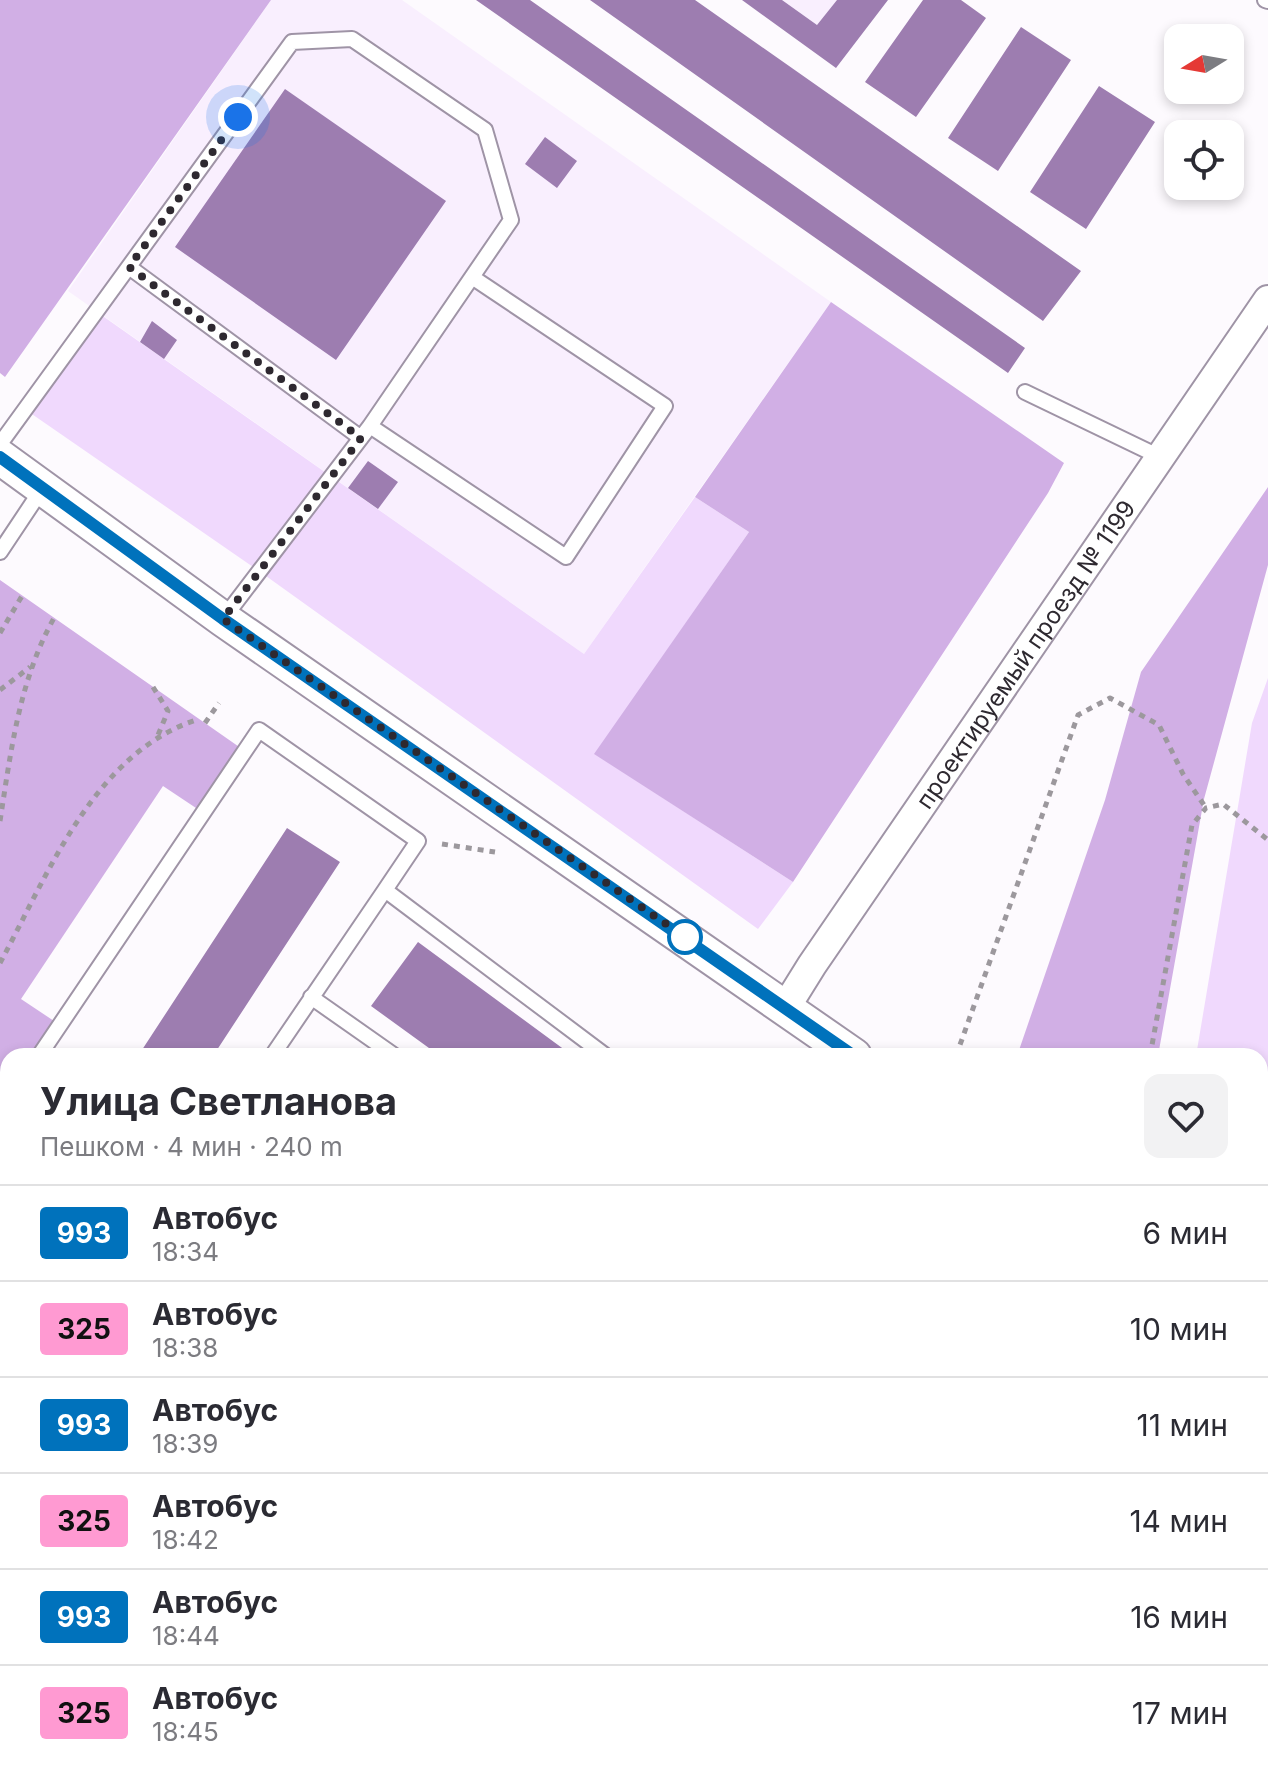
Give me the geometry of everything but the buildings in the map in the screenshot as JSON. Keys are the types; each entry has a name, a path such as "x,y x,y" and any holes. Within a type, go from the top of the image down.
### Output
{"street":[{"name":"проектируемый проезд № 1199","path":"784,1010 1268,300"},
{"path":"0,457 223,619 842,1048"}],"lane":[{"path":"0,444 292,42 352,39 485,130 511,220 365,432 223,619"},
{"path":"129,267 365,432 566,557 665,406 472,277"},
{"path":"1025,392 1160,457"},
{"path":"0,552 42,488"},
{"path":"44,1048 259,730 418,841 277,1048"},
{"path":"385,890 595,1048"},
{"path":"311,997 384,1048"}],"path":[{"path":"0,633 22,596"},
{"path":"0,821 16,723 31,667 54,618"},
{"path":"0,690 31,667"},
{"path":"153,687 168,711 158,736"},
{"path":"959,1048 1078,715 1110,698 1159,725 1183,774 1206,808"},
{"path":"0,963 28,908 110,776 158,736 202,721 219,703"},
{"path":"1151,1048 1192,825 1206,808 1223,804 1268,840"},
{"path":"418,841 496,852"}],"shaded area":[{"path":"0,0 271,0 5,377 0,373"},
{"path":"271,0 402,0 831,302 584,654 68,291"},
{"path":"782,0 837,0 817,25"},
{"path":"831,302 1064,463 1048,493 793,882 594,754 749,532 695,497"},
{"path":"97,312 584,654 695,497 749,532 595,754 793,882 758,929 259,571 26,410"},
{"path":"1268,487 1268,565 1204,799 1159,1048 1020,1048 1105,800 1141,672"},
{"path":"0,580 245,751 202,812 163,786 21,999 60,1025 44,1048 0,1048"},
{"path":"1268,678 1268,1048 1197,1048 1252,723"}],"bus line":[{"name":"993","path":"0,457 223,619 842,1048"}],"route":[{"path":"238,117 129,267 361,438 223,619 687,939 685,937"}]}
